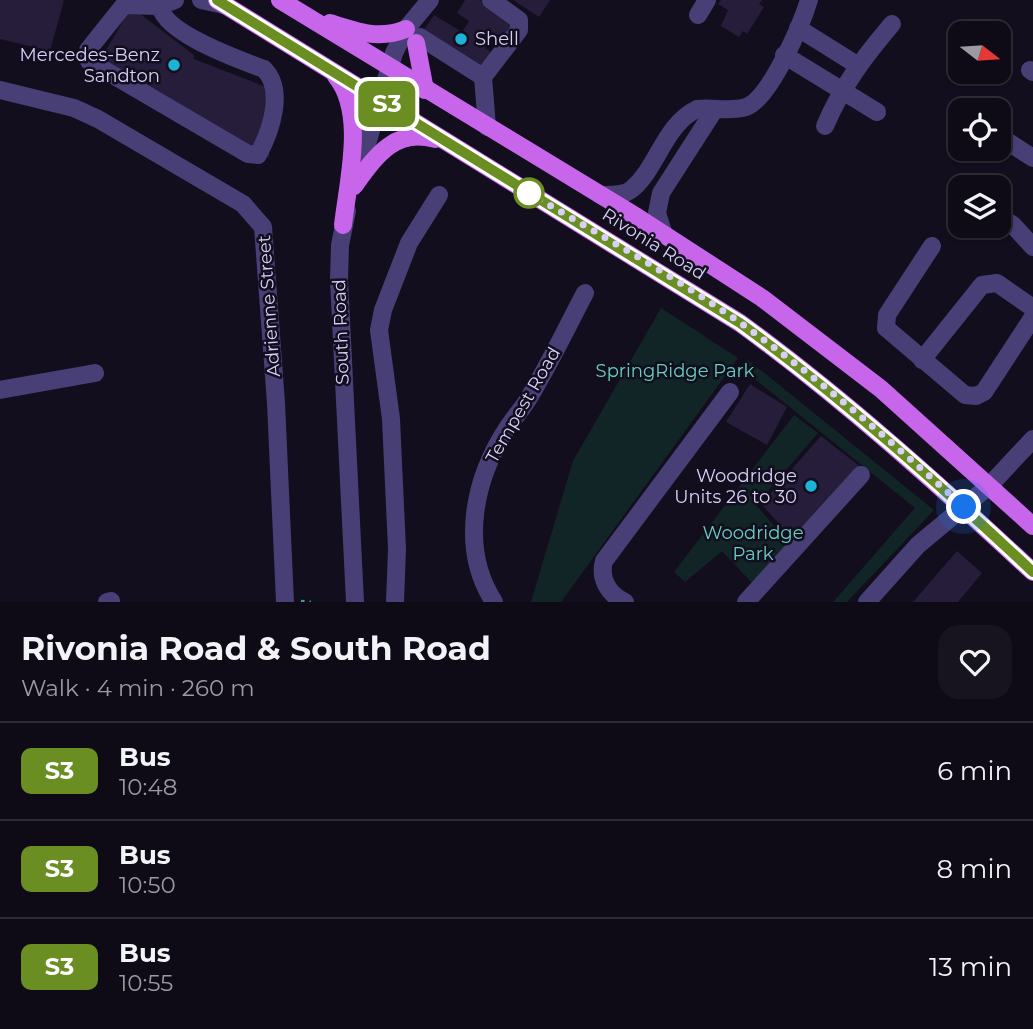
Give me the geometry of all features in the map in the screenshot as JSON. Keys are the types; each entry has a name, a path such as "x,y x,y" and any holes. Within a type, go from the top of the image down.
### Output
{"main road":[{"name":"Rivonia Road","path":"280,0 600,195 762,298 881,389 1033,526"},
{"name":"Rivonia Road","path":"221,2 740,323 815,378 882,433 1033,572"},
{"path":"297,11 365,35 395,33 414,37 425,90"},
{"path":"330,69 345,88 353,122 343,225"},
{"path":"354,186 380,152 400,139 418,135 452,145"}],"street":[{"path":"201,0 221,2"},
{"path":"487,127 483,77 519,30 519,20 515,15 491,0"},
{"path":"600,195 617,195 633,189 677,125 697,109 747,107 756,101 784,55 809,0"},
{"name":"South Road","path":"355,602 340,294 343,225 391,69 414,37 430,1"},
{"path":"164,2 174,26 213,48 264,69 270,75 275,85 276,100 258,155 248,154 89,61 88,50 124,5 164,2"},
{"path":"825,126 840,91 857,65 892,24"},
{"path":"798,28 857,65"},
{"path":"414,37 483,77"},
{"path":"784,55 877,112"},
{"name":"Adrienne Street","path":"0,90 74,108 98,119 243,204 263,227 275,389 285,602"},
{"path":"664,235 657,213 661,193 715,109"},
{"path":"1011,144 1033,158"},
{"path":"396,602 397,549 391,419 379,330 409,243 439,195"},
{"path":"1011,224 1032,245"},
{"path":"932,246 885,321 886,328 965,395 980,394 1033,317"},
{"path":"922,360 982,285 997,284 1033,308"},
{"name":"Tempest Road","path":"494,602 481,582 475,558 474,514 483,480 494,452 530,397 585,293"},
{"path":"0,390 95,373"},
{"path":"617,600 603,576 608,553 730,392"},
{"path":"867,602 918,545 990,485 1033,439"},
{"path":"746,602 861,475"}],"green space":[{"name":"SpringRidge Park","path":"661,308 738,358 561,602 531,602 573,461"},
{"path":"747,359 934,510 847,602 833,602 915,508 740,367"},
{"name":"Woodridge Park","path":"794,415 818,433 756,505 790,544 754,585 722,551 685,582 674,572"}],"building":[{"path":"0,0 64,0 50,51 0,39"},
{"name":"Shell","path":"465,0 480,0 515,22 503,42 493,36 485,48 495,55 485,72 422,33 434,15 462,32 469,21 457,13"},
{"path":"513,0 550,0 539,17"},
{"path":"721,0 762,0 759,4 764,7 747,34 743,31 739,37 721,26 728,10 718,4"},
{"path":"131,7 194,55 194,59 269,88 269,158 101,59"},
{"path":"750,384 787,407 767,445 726,422"},
{"name":"Woodridge Units 26 to 30","path":"821,436 862,468 795,541 761,504"},
{"path":"957,551 982,573 958,602 913,602"}],"bus line":[{"name":"S3","path":"217,0 740,323 815,378 882,433 1033,572"}],"place":[{"name":"Shell","path":"461,39"},
{"name":"Mercedes-Benz Sandton","path":"174,65"},
{"name":"Woodridge Units 26 to 30","path":"811,486"}],"route":[{"path":"529,193 645,262 740,323 815,378 882,433 964,507"}]}
